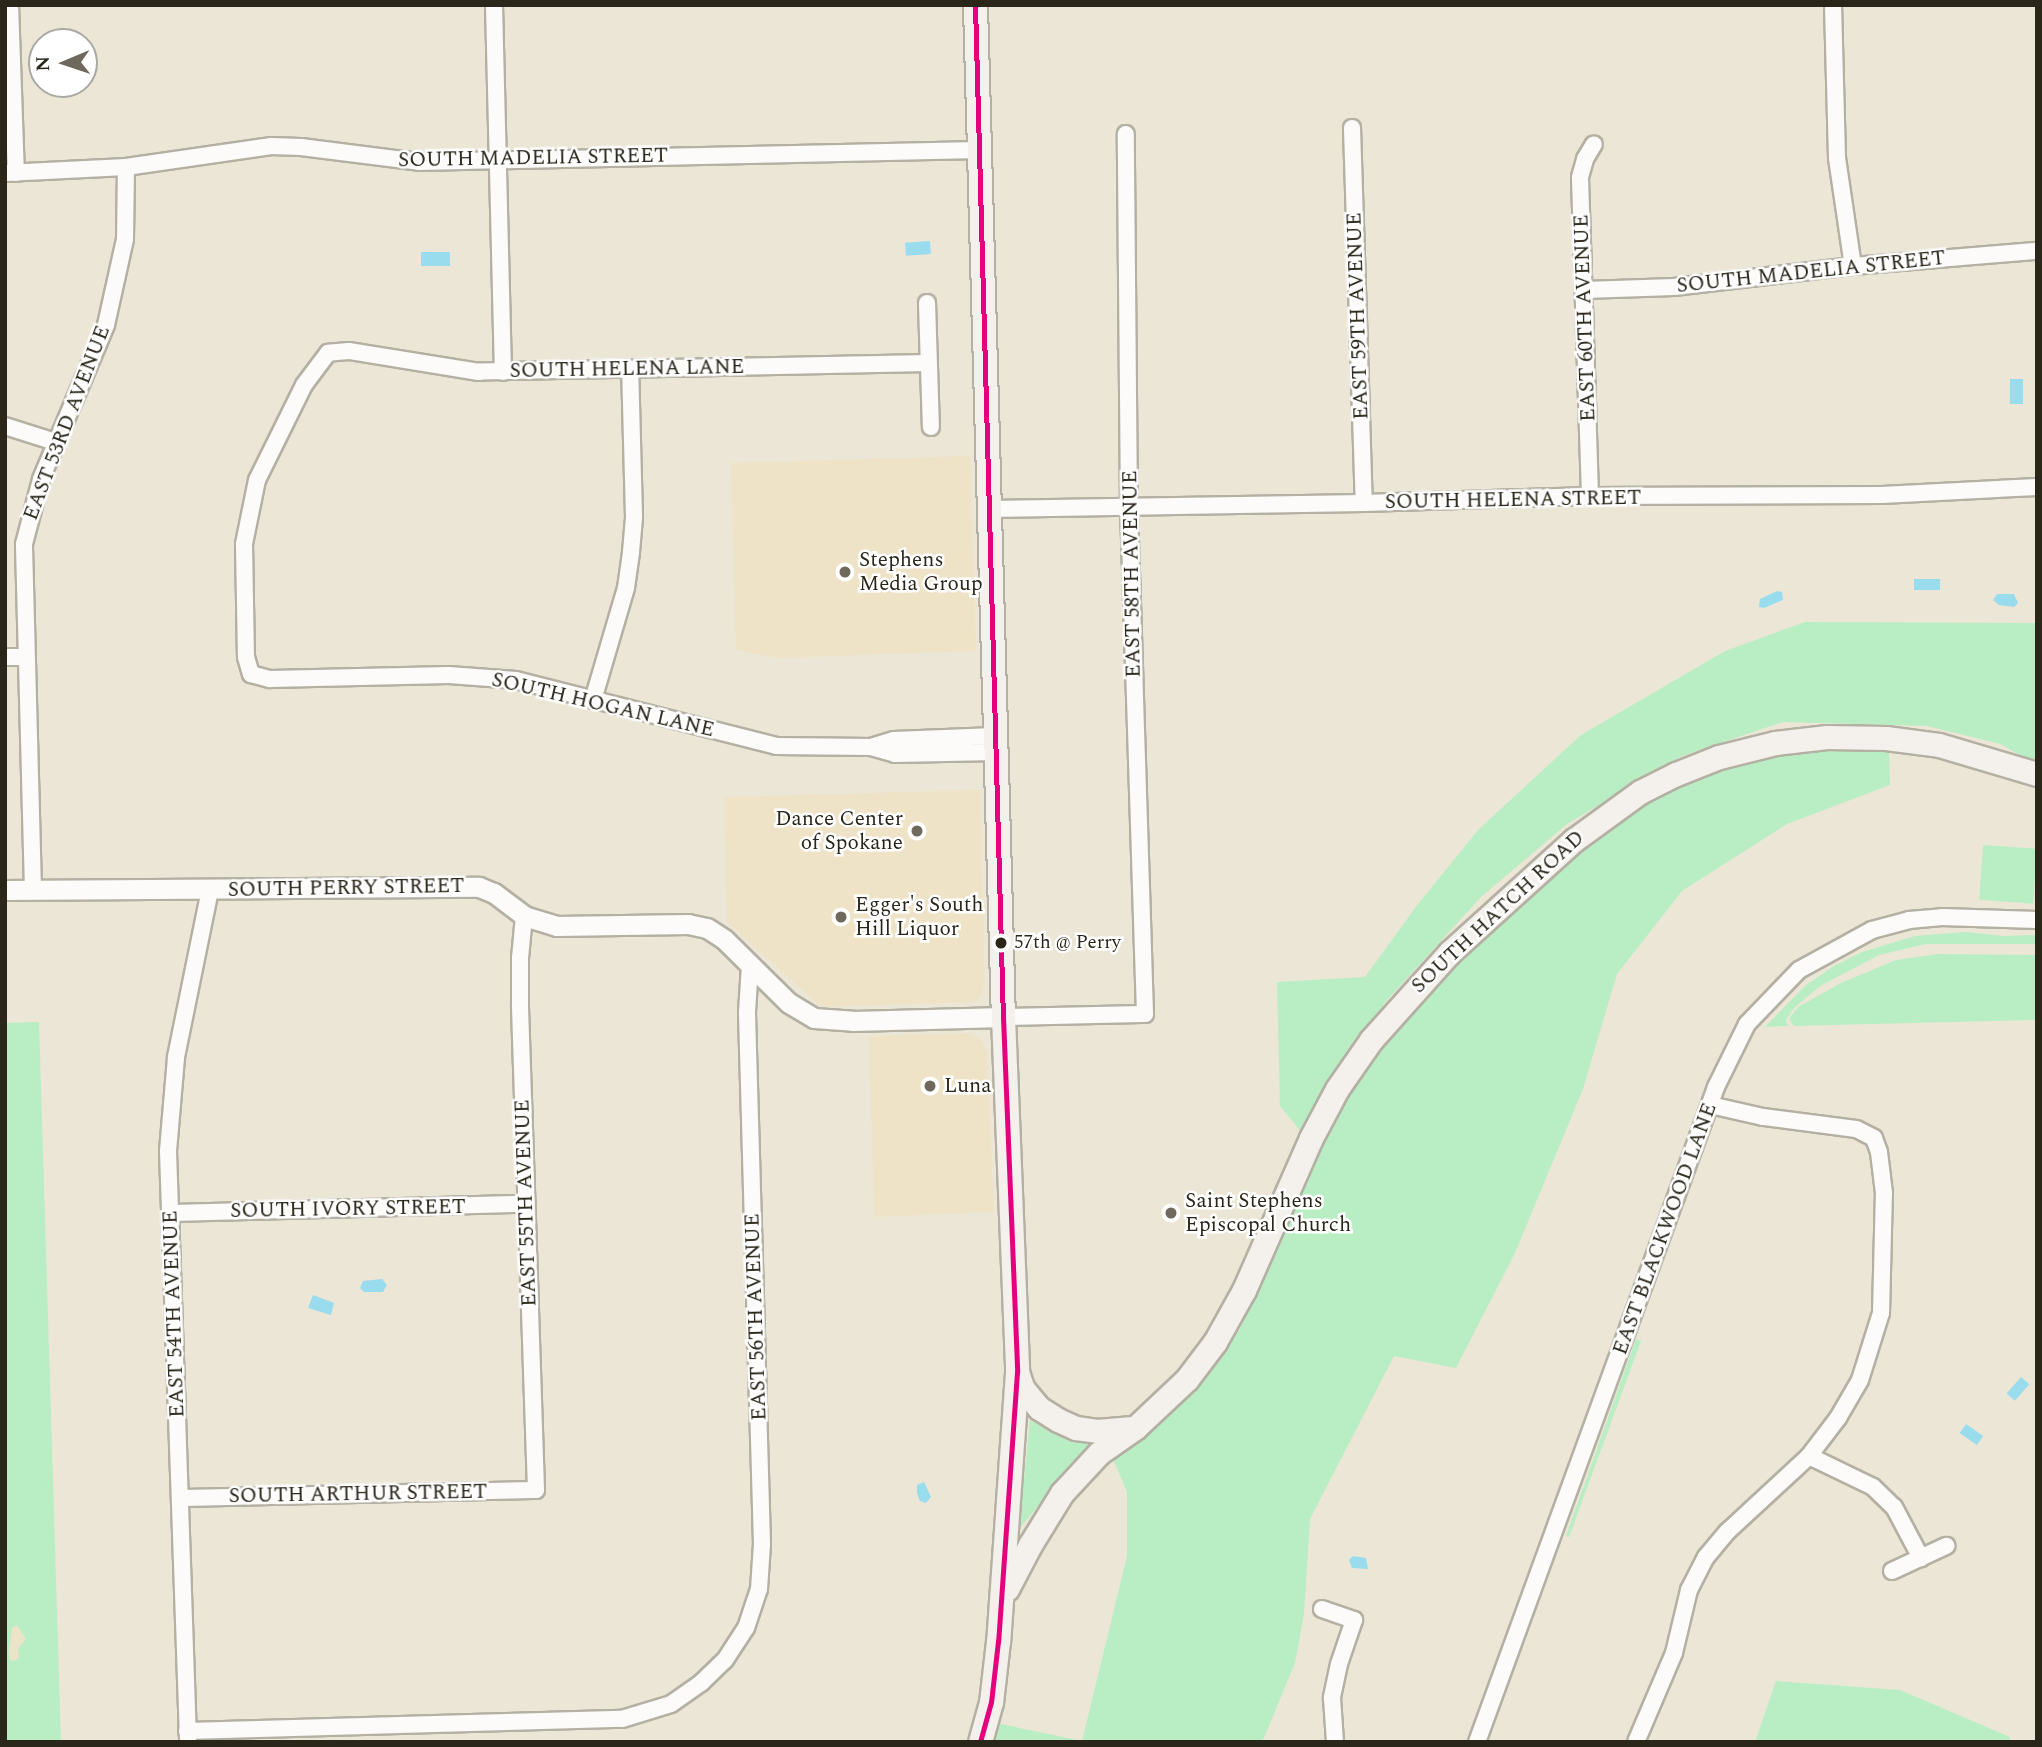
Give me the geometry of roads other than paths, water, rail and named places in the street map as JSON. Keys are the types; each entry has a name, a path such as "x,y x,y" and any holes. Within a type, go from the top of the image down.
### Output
{"main road":[{"path":"975,5 1003,1017 1017,1372 1002,1601 991,1702 980,1742"},
{"name":"SOUTH HATCH ROAD","path":"1002,1601 1030,1545 1062,1493 1099,1453 1135,1428 1187,1379 1215,1342 1244,1290 1311,1138 1338,1089 1371,1040 1450,952 1607,814 1640,792 1719,757 1775,743 1827,737 1886,738 1939,745 2037,774"},
{"path":"1017,1372 1023,1389 1039,1408 1058,1420 1076,1428 1097,1431 1135,1428"}],"street":[{"path":"10,5 10,173"},
{"path":"494,5 503,372"},
{"path":"1833,5 1837,158 1853,266"},
{"name":"EAST 59TH AVENUE","path":"1352,128 1364,503"},
{"name":"EAST 58TH AVENUE","path":"1126,134 1129,507 1145,1014"},
{"name":"EAST 60TH AVENUE","path":"1590,496 1580,177 1585,159 1594,144"},
{"name":"SOUTH MADELIA STREET","path":"10,173 126,167 271,146 300,147 419,162 979,150"},
{"name":"EAST 53RD AVENUE","path":"33,890 24,544 31,510 55,442 106,325 125,239 126,167"},
{"name":"SOUTH MADELIA STREET","path":"1584,290 1674,287 1853,266 2037,251"},
{"path":"926,303 930,427"},
{"name":"SOUTH HELENA LANE","path":"251,674 244,640 243,577 244,544 250,507 257,480 284,420 314,368 328,352 349,351 456,369 503,372 928,363"},
{"path":"593,699 626,588 631,552 634,517 630,369"},
{"path":"5,426 55,442"},
{"name":"SOUTH HELENA STREET","path":"989,509 1364,503 1590,496 1882,495 2037,487"},
{"path":"5,657 25,657"},
{"name":"SOUTH HOGAN LANE","path":"251,674 290,680 474,675 516,680 776,746 871,747 895,754 996,744"},
{"name":"SOUTH PERRY STREET","path":"5,890 210,890 466,885 494,893 524,916 556,926 697,925 716,933 796,1009 825,1020 1145,1014"},
{"name":"EAST 54TH AVENUE","path":"187,1737 168,1151 171,1092 210,890"},
{"name":"EAST 55TH AVENUE","path":"524,916 520,958 525,1205 536,1490"},
{"name":"EAST BLACKWOOD LANE","path":"1477,1742 1720,1075 1747,1024 1798,970 1872,930 1909,920 1942,917 2037,920"},
{"name":"EAST 56TH AVENUE","path":"187,1737 622,1719 671,1704 701,1683 725,1660 746,1628 755,1602 762,1544 747,1012 750,965"},
{"path":"1636,1742 1674,1653 1689,1590 1706,1557 1728,1531 1809,1456 1838,1419 1860,1380 1881,1313 1884,1193 1878,1144 1866,1132 1856,1129 1763,1117 1710,1105"},
{"name":"SOUTH IVORY STREET","path":"171,1213 525,1205"},
{"path":"1809,1456 1873,1487 1894,1507 1921,1558"},
{"name":"SOUTH ARTHUR STREET","path":"181,1498 536,1490"},
{"path":"1892,1571 1946,1546"},
{"path":"1322,1609 1354,1620 1339,1664 1332,1698 1335,1742"}],"water":[{"path":"930,241 931,254 906,256 905,243"},
{"path":"421,252 450,252 450,266 421,266"},
{"path":"2010,379 2023,379 2023,404 2010,404"},
{"path":"1914,579 1940,579 1940,590 1914,590"},
{"path":"1777,591 1782,592 1783,600 1764,608 1759,607 1760,599"},
{"path":"1997,594 2014,594 2018,603 2014,607 1999,605 1993,600"},
{"path":"382,1279 387,1285 383,1292 364,1292 360,1288 363,1281"},
{"path":"313,1295 334,1303 331,1315 308,1308"},
{"path":"2021,1377 2029,1384 2015,1401 2007,1394"},
{"path":"1966,1424 1983,1436 1977,1445 1960,1433"},
{"path":"924,1482 931,1497 926,1503 920,1501 917,1493 917,1485"},
{"path":"1353,1556 1366,1558 1368,1569 1352,1568 1349,1560"}],"place":[{"name":"Stephens Media Group","path":"845,572"},
{"name":"Dance Center of Spokane","path":"917,831"},
{"name":"Egger's South Hill Liquor","path":"841,917"},
{"name":"57th @ Perry","path":"1001,943"},
{"name":"Luna","path":"930,1086"},
{"name":"Saint Stephens Episcopal Church","path":"1171,1213"}]}
